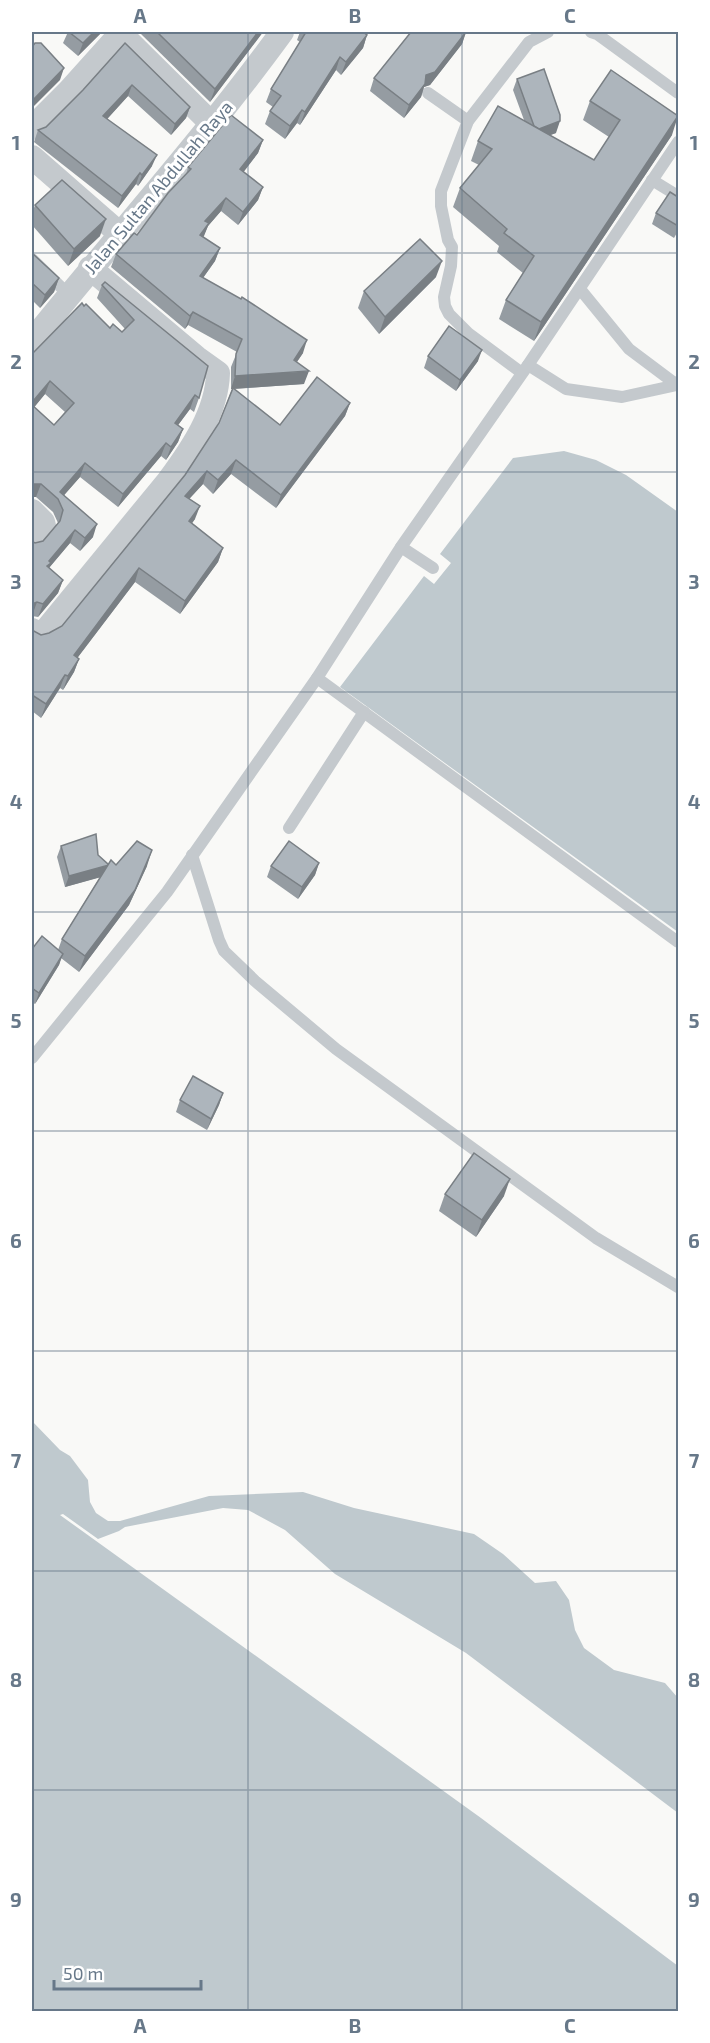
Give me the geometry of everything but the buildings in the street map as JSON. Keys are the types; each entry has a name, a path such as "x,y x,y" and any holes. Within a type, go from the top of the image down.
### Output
{"street":[{"name":"Jalan Sultan Abdullah Raya","path":"32,341 119,233 212,124 282,32"},
{"path":"32,128 69,91 114,34 212,124"},
{"path":"32,157 119,233"},
{"path":"32,630 38,634 46,630 186,458 205,422 218,386 218,373 90,268"},
{"path":"32,511 44,522 44,526 32,542"}],"lane":[{"path":"548,32 529,42 468,121 441,190 441,206 448,240 452,247 451,266 444,297 445,306 449,314 468,333 525,369 566,389 622,398 678,384"},
{"path":"591,32 597,34 678,93"},
{"path":"428,93 468,121"},
{"path":"32,1058 167,892 317,678 401,547 580,289 678,142"},
{"path":"652,180 678,196"},
{"path":"32,259 69,295"},
{"path":"580,289 629,349 678,384"},
{"path":"401,547 433,568"},
{"path":"317,678 678,942"},
{"path":"289,828 364,712"},
{"path":"192,855 224,951 255,981 336,1049 586,1231 678,1287"}],"shaded area":[{"path":"564,451 596,460 626,475 678,512 678,932 340,687 424,576 434,584 451,563 440,554 513,458"},
{"path":"32,1421 60,1450 70,1456 88,1480 90,1502 96,1513 108,1521 120,1521 209,1496 303,1492 354,1508 474,1534 503,1554 535,1583 556,1581 569,1600 575,1630 584,1648 614,1670 665,1683 678,1698 678,1813 466,1653 335,1574 285,1530 248,1510 223,1508 125,1527 98,1539 63,1514 60,1515 481,1818 678,1966 678,2011 32,2011"}]}
